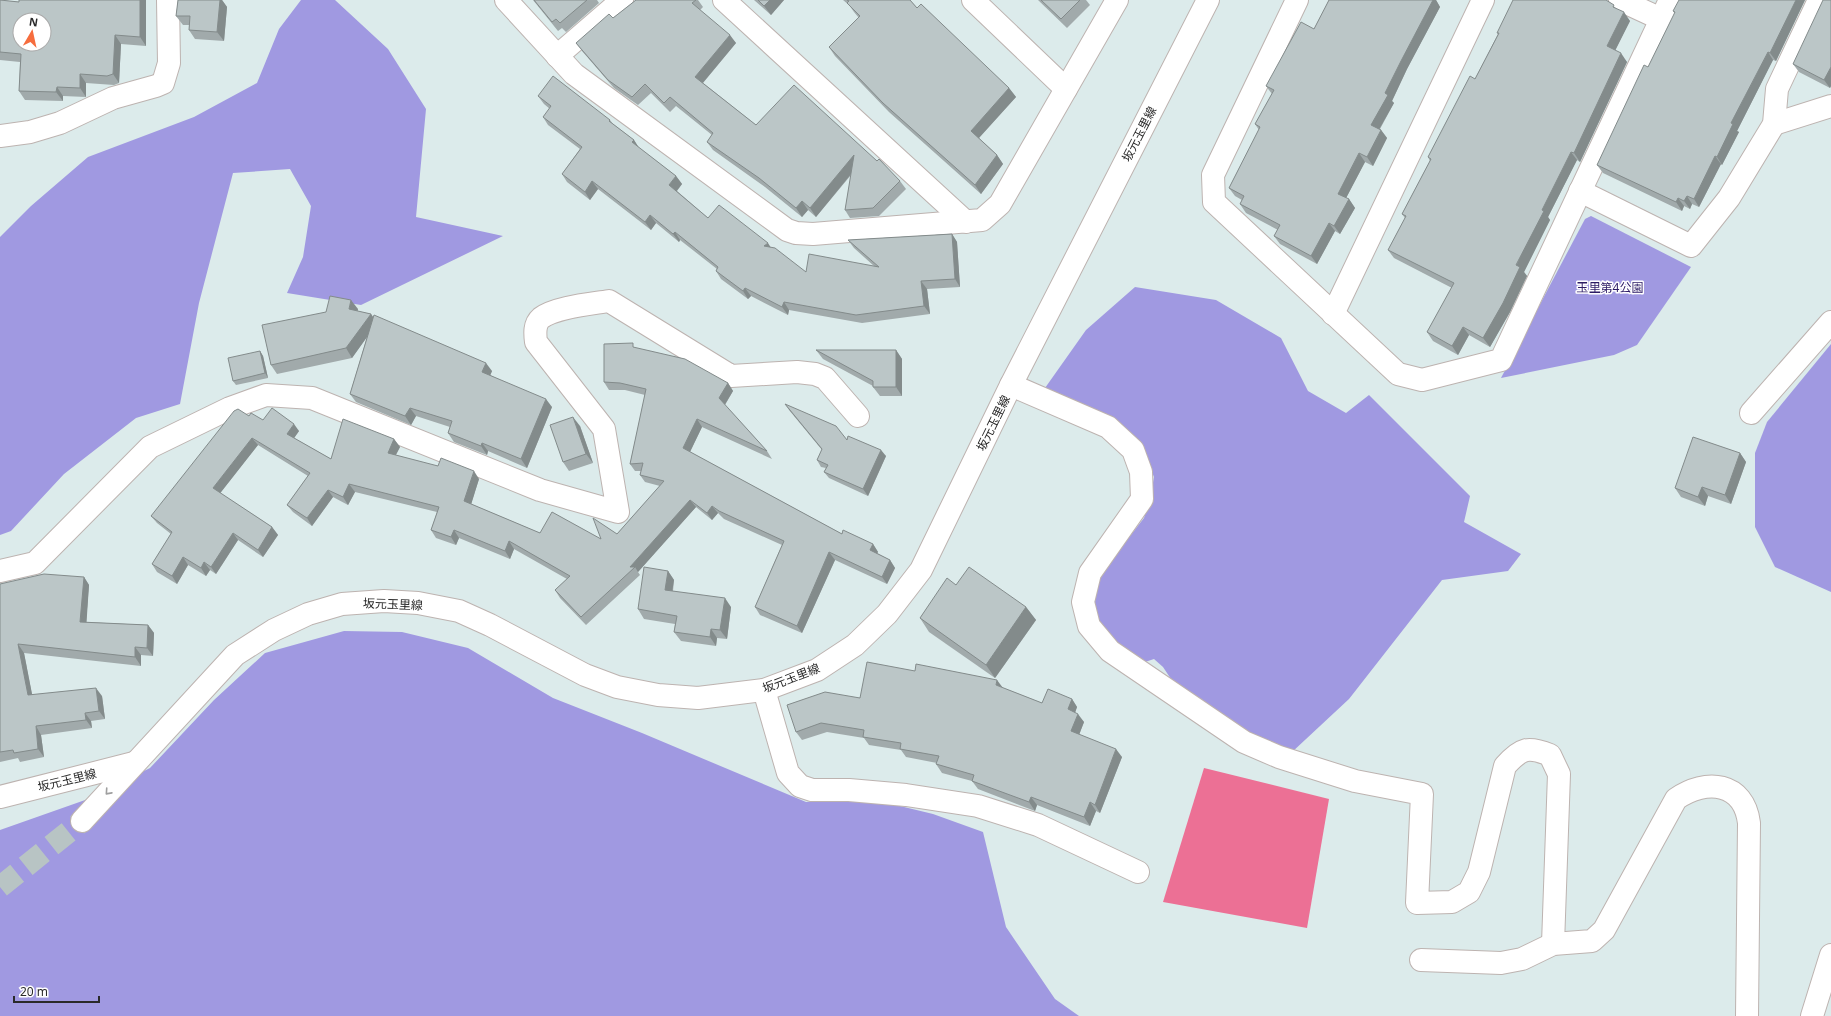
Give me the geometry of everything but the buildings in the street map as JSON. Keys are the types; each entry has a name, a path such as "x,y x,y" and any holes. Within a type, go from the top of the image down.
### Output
{"street":[{"path":"0,136 30,132 60,123 113,98 163,83 170,64 168,0"},
{"path":"506,0 574,74 787,230 796,233 814,234 982,220 1000,204 1117,0"},
{"path":"557,56 622,0"},
{"path":"724,0 966,222"},
{"path":"973,0 1066,89"},
{"name":"坂元玉里線","path":"82,821 235,655 274,630 308,614 342,604 384,601 418,603 459,611 490,625 585,675 617,687 658,695 698,698 764,690 817,670 855,645 886,614 921,570 1011,385 1208,0"},
{"path":"1297,0 1213,175 1214,202 1398,374 1422,380 1501,360 1666,10 1620,0"},
{"path":"1333,314 1483,0"},
{"path":"1580,192 1691,246 1729,198 1774,124 1777,89 1819,0"},
{"path":"1774,124 1831,106"},
{"path":"0,571 35,563 150,447 230,408 266,395 312,398 540,490 618,512 604,429 536,342 535,331 540,319 553,312 609,301 731,376 797,372 815,374 826,378 858,416"},
{"path":"1751,413 1831,322"},
{"path":"1011,385 1108,427 1133,450 1141,472 1142,499 1090,573 1083,602 1089,626 1110,651 1244,742 1279,757 1355,781 1422,794 1417,903 1452,902 1469,892 1479,872 1505,766 1516,753 1534,748 1550,755 1559,774 1553,944"},
{"path":"764,690 788,773 800,786 812,790 849,790 906,795 978,806 1038,825 1138,872"},
{"name":"坂元玉里線","path":"0,797 134,763"},
{"path":"1421,960 1501,963 1522,959 1553,944 1592,941 1604,930 1676,799 1688,791 1706,785 1720,788 1735,794 1747,809 1749,823 1747,1016"},
{"path":"1812,1016 1831,955"}],"green space":[{"path":"301,0 335,0 388,49 426,109 416,217 503,236 361,305 287,293 303,257 311,206 290,169 233,173 199,303 180,404 136,418 64,474 11,531 0,535 0,237 31,206 88,157 194,117 257,83 279,29"},
{"name":"玉里第4公園","path":"1591,216 1691,267 1637,345 1614,355 1501,378 1585,219"},
{"path":"1135,287 1216,300 1281,338 1308,391 1346,413 1369,395 1470,496 1464,522 1521,554 1508,571 1442,580 1349,699 1291,753 1246,733 1173,682 1163,667 1154,659 1142,663 1106,633 1095,618 1095,596 1098,577 1144,518 1154,477 1139,440 1112,417 1045,388 1086,330"},
{"path":"1831,344 1831,592 1775,567 1755,527 1755,453 1767,422"},
{"path":"344,631 402,632 468,648 553,698 642,733 806,802 871,799 933,814 983,832 1006,927 1055,999 1079,1016 0,1016 0,830 88,799 150,768 214,700 265,653"}],"shaded area":[{"path":"1204,768 1329,799 1307,928 1163,902"}],"tunnel":[{"path":"0,887 82,821"}]}
